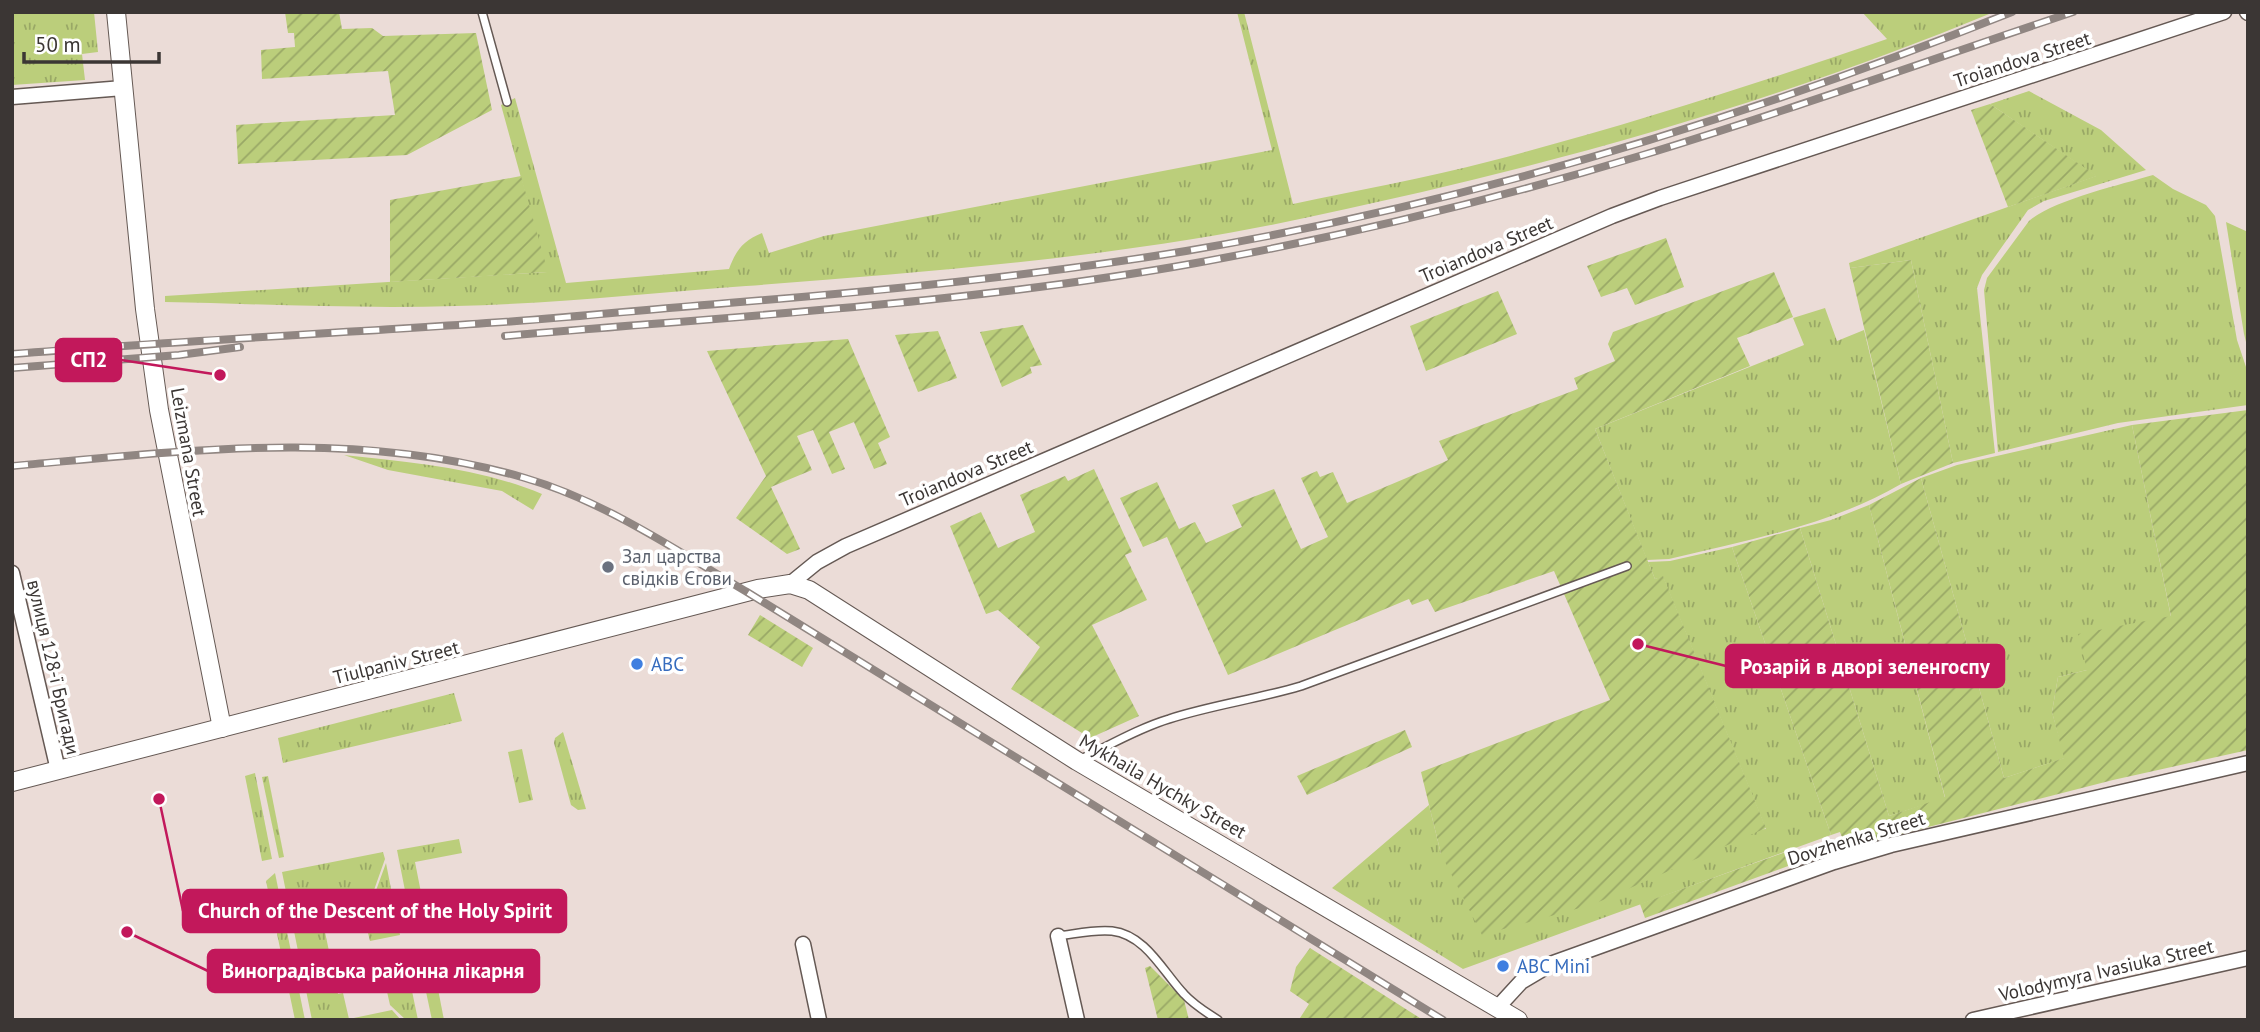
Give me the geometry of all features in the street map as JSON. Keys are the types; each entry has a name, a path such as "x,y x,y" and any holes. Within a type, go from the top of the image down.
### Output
{"street":[{"name":"Leizmana Street","path":"116,12 145,309 159,410 222,729"},
{"name":"Troiandova Street","path":"790,584 817,562 846,546 1612,216 2224,12"},
{"path":"12,97 123,88"},
{"name":"вулиця 128-ї Бригади","path":"12,573 58,770"},
{"name":"Tiulpaniv Street","path":"12,782 758,589 790,584"},
{"name":"Mykhaila Hychky Street","path":"790,584 808,590 1077,761 1518,1020"},
{"name":"Dovzhenka Street","path":"1498,1007 1521,982 1553,963 1847,858 1904,842 2248,763"},
{"path":"1058,936 1077,1020"},
{"path":"803,944 819,1020"},
{"name":"Volodymyra Ivasiuka Street","path":"1973,1020 2248,958"}],"lane":[{"path":"482,12 507,102"},
{"path":"1077,761 1152,724 1301,686 1627,566"},
{"path":"1058,936 1106,931 1125,935 1148,950 1197,1007 1218,1020"}],"green space":[{"path":"12,12 94,12 98,52 82,54 85,80 12,85"},
{"path":"285,12 339,12 342,29 372,28 383,36 476,33 492,110 407,155 238,164 236,125 395,115 388,71 262,79 261,50 295,47 294,33 288,33"},
{"path":"1237,12 1244,12 1293,204 1442,173 1541,148 1690,104 1887,39 1862,12 1994,12 1855,66 1784,90 1567,156 1422,192 1193,239 970,267 528,303 383,307 165,302 165,296 547,272 501,105 515,98 566,283 729,269 741,247 762,233 769,253 824,236 1272,150"},
{"path":"2029,91 2101,130 2146,170 2044,201 2028,210 1982,275 1977,288 1995,453 1953,463 1911,260 1850,268 1849,263 2096,176 1990,104"},
{"path":"1990,104 2097,176 2008,207 1971,110"},
{"path":"2153,175 2173,189 2206,205 2215,216 2237,340 2248,373 2248,405 2118,423 1998,452 1984,290 1987,278 2029,221 2040,213 2088,194"},
{"path":"521,176 548,272 390,282 390,200"},
{"path":"2226,222 2248,232 2248,350 2244,334"},
{"path":"1666,238 1684,287 1635,305 1627,288 1601,297 1587,266"},
{"path":"1911,260 1953,463 1901,484 1850,268"},
{"path":"1774,272 1793,317 1737,338 1750,366 1595,429 1655,579 1663,576 1766,828 1594,904 1482,935 1441,854 1421,772 1610,700 1554,571 1435,612 1428,599 1412,605 1409,599 1228,675 1167,537 1143,547 1120,498 1157,482 1179,529 1195,522 1206,543 1242,527 1232,505 1274,489 1301,549 1328,537 1301,478 1317,471 1320,477 1333,472 1347,503 1442,463 1448,460 1439,441 1578,389 1574,378 1615,361 1608,344 1613,332"},
{"path":"1498,291 1517,334 1426,371 1410,326"},
{"path":"1825,308 1837,341 1864,330 1901,484 1846,510 1788,530 1669,559 1647,560 1595,429 1804,345 1793,318"},
{"path":"1023,325 1042,365 1030,367 1032,373 1002,387 980,332"},
{"path":"938,331 957,378 918,392 895,335"},
{"path":"848,339 890,437 878,443 887,464 874,469 854,422 829,432 845,469 832,474 813,430 797,436 812,470 771,487 800,549 787,554 736,518 766,476 707,351"},
{"path":"2248,410 2248,750 2113,780 1846,848 1840,832 1831,835 1732,547 1800,528 1889,816 1945,797 1869,505 1921,478 2004,778 2064,758 2052,712 2058,677 2087,670 2078,634 2171,616 2132,425"},
{"path":"2132,425 2171,617 2087,670 2058,677 2052,712 2065,758 2004,778 1921,478 1957,465"},
{"path":"344,455 470,472 542,494 533,510 502,491 388,470"},
{"path":"1094,469 1132,552 1125,555 1147,600 1092,625 1139,716 1090,738 1011,689 1040,647 998,610 986,614 950,526 981,512 998,548 1035,532 1020,495 1065,476 1068,481"},
{"path":"1869,505 1945,798 1889,816 1800,528 1831,520"},
{"path":"1732,547 1831,835 1463,969 1332,888 1429,805 1441,854 1766,829 1663,577 1655,579 1648,562 1670,561"},
{"path":"760,615 813,648 802,667 748,635"},
{"path":"454,693 462,721 283,763 278,738"},
{"path":"1405,730 1412,747 1307,795 1297,776"},
{"path":"563,732 586,809 578,810 571,805 554,743 555,738"},
{"path":"522,749 533,800 519,803 508,752"},
{"path":"255,773 272,859 262,861 245,776"},
{"path":"268,776 284,857 279,858 262,777"},
{"path":"459,839 462,853 415,862 426,918 411,921 397,850"},
{"path":"1794,849 1799,862 1645,918 1640,904"},
{"path":"383,852 385,859 368,907 328,915 331,930 325,932 338,994 343,993 349,1019 392,1010 401,1020 312,1020 282,872"},
{"path":"386,863 400,935 370,941 368,933 375,931 370,907"},
{"path":"275,873 305,1020 295,1020 266,881"},
{"path":"1310,948 1423,1020 1303,1020 1300,1018 1309,1004 1290,991 1296,967"},
{"path":"406,962 418,1020 406,1020 390,1005 383,974 377,975 376,968"},
{"path":"1150,966 1184,1000 1189,1020 1158,1020 1145,968"},
{"path":"437,984 444,1020 432,1020 425,987"}],"railway":[{"path":"12,354 531,320 843,293 1015,275 1186,251 1397,208 1605,153 1811,87 2012,12"},
{"path":"505,336 852,307 1024,289 1196,263 1309,241 1533,187 1643,155 2073,12"},
{"path":"12,368 179,355 240,347"},
{"path":"12,466 205,450 334,448 398,453 461,463 525,478 554,488 611,513 693,560 1443,1020"}],"place":[{"name":"СП2","path":"220,375"},
{"name":"Зал царства свідків Єгови","path":"608,567"},
{"name":"Розарій в дворі зеленгоспу","path":"1638,644"},
{"name":"ABC","path":"637,664"},
{"name":"Church of the Descent of the Holy Spirit","path":"159,799"},
{"name":"Виноградівська районна лікарня","path":"127,932"},
{"name":"ABC Mini","path":"1503,966"}]}
